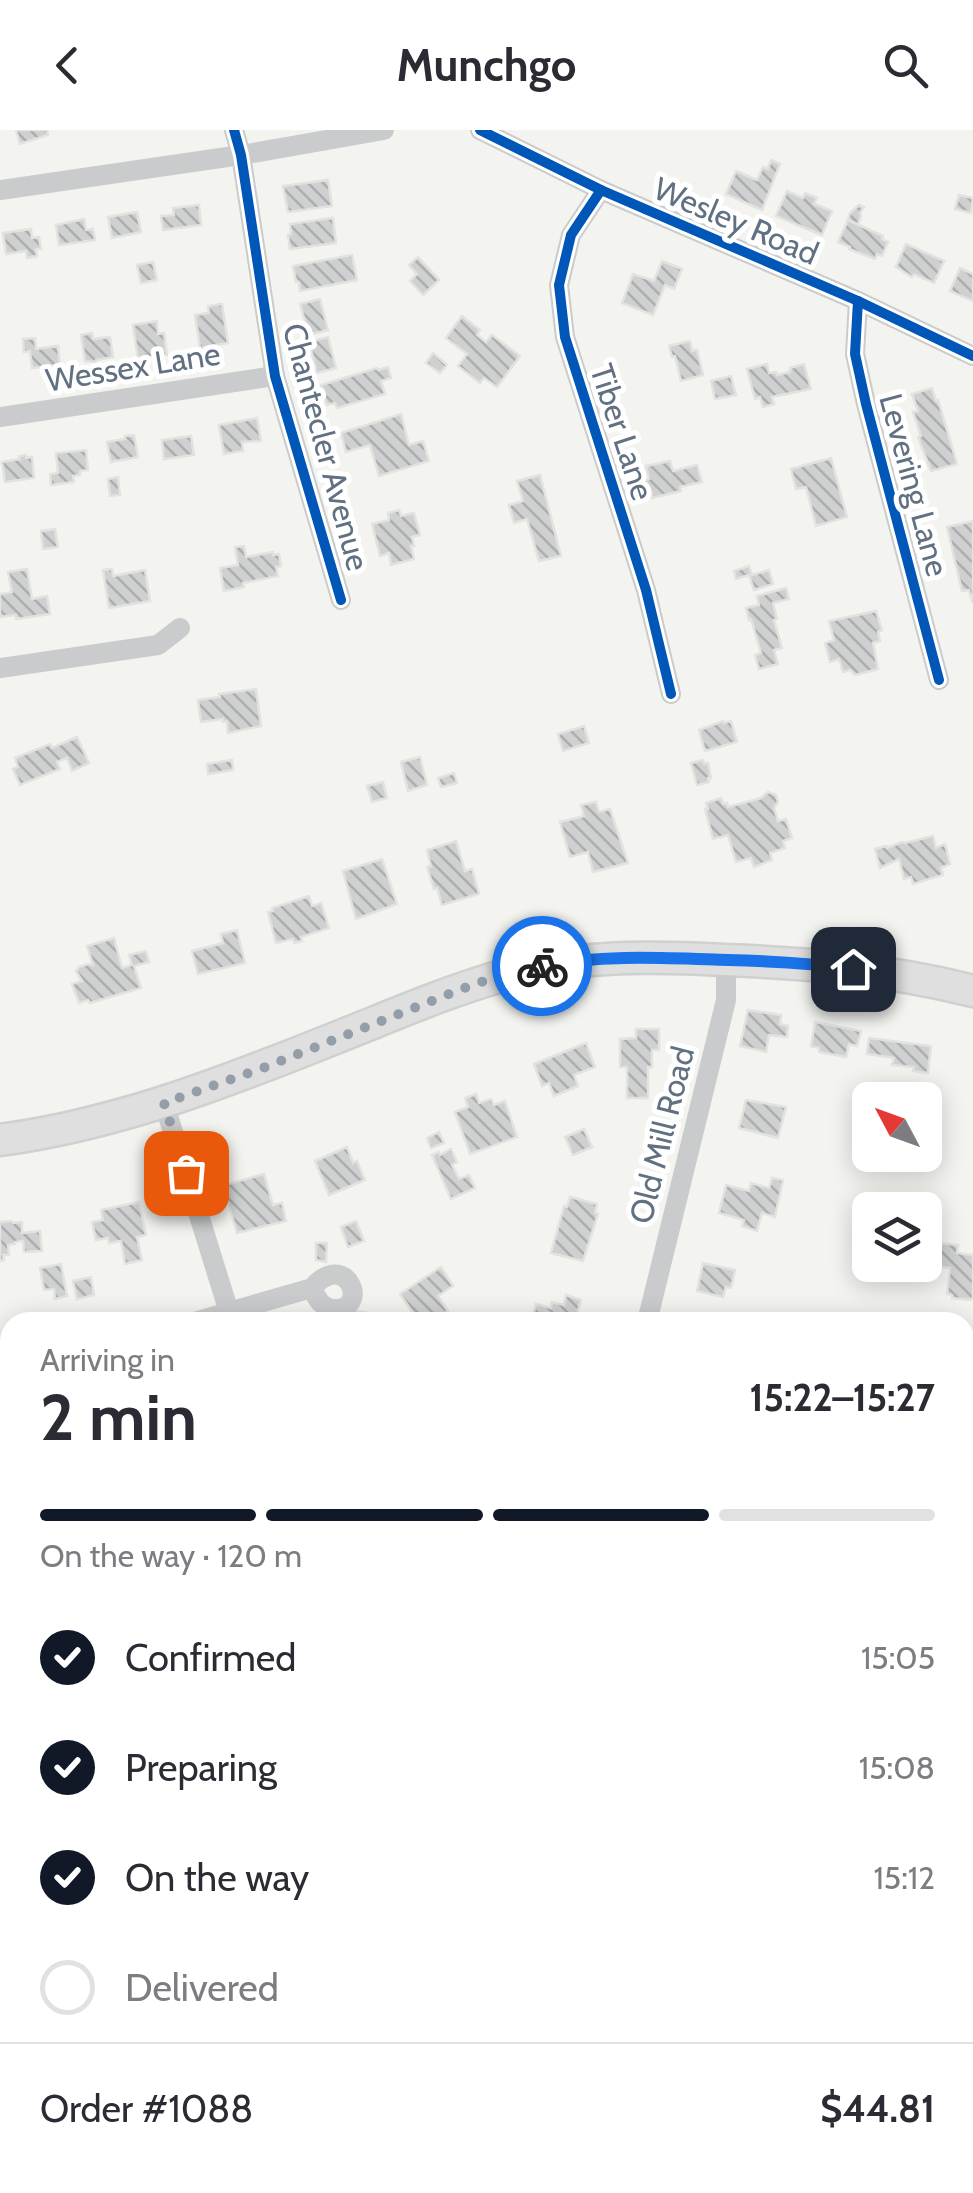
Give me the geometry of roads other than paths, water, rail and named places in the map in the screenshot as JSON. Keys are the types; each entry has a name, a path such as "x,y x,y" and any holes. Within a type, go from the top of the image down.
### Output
{"main road":[{"path":"0,1140 164,1103 263,1068 441,996 522,970 601,959 726,960 821,965 973,991"}],"street":[{"name":"Chantecler Avenue","path":"234,130 275,376 341,600"},
{"path":"0,190 240,156 384,130"},
{"name":"Wesley Road","path":"480,130 600,190 858,301 973,356"},
{"name":"Tiber Lane","path":"600,190 571,235 559,286 565,337 646,590 671,694"},
{"name":"Levering Lane","path":"858,301 859,370 940,680"},
{"name":"Wessex Lane","path":"0,417 275,376"},
{"path":"0,668 158,645 180,628"},
{"name":"Old Mill Road","path":"648,1312 726,1000 726,960"},
{"path":"164,1103 230,1312 312,1288"}]}
